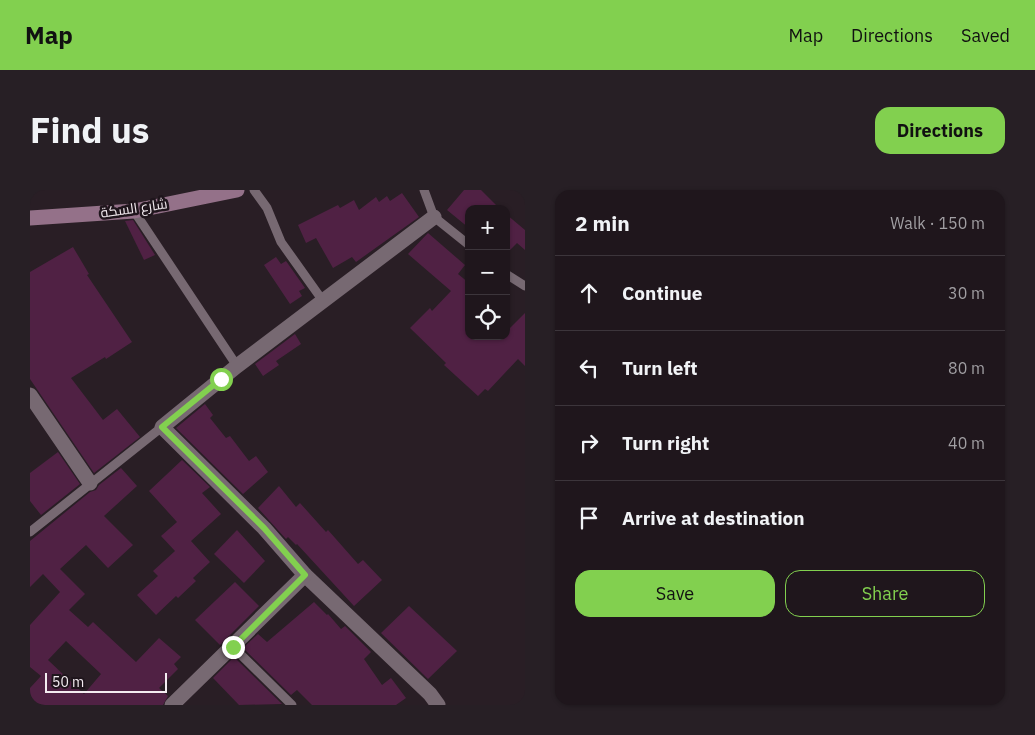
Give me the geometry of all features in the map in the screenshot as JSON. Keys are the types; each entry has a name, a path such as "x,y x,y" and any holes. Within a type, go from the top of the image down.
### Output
{"street":[{"name":"شارع السكة","path":"30,218 134,211 238,190"},
{"path":"434,217 237,366 162,427 264,528 305,575 430,694 438,705"},
{"path":"30,395 90,483"},
{"path":"172,705 305,575"}],"lane":[{"path":"254,190 268,208 281,242 323,301"},
{"path":"424,190 434,217 465,241"},
{"path":"134,211 237,366"},
{"path":"510,277 525,286"},
{"path":"30,532 162,427"},
{"path":"233,647 292,705"}],"building":[{"path":"464,190 481,190 496,205 465,205 465,225 447,210"},
{"path":"402,193 419,217 356,262 352,257 333,268 316,238 306,243 298,225 338,205 340,208 354,200 359,210 376,197 379,202 387,196 390,201"},
{"path":"510,217 525,230 525,250 517,243 510,250"},
{"path":"133,220 155,255 144,260 125,221"},
{"path":"428,233 465,265 458,274 465,280 465,340 510,340 510,328 525,313 525,366 518,359 488,391 485,389 478,396 444,365 446,363 410,328 430,308 432,311 451,291 408,254"},
{"path":"73,247 89,274 87,275 132,342 71,378 103,420 117,409 140,437 94,473 30,379 30,272"},
{"path":"276,257 281,264 286,261 305,288 299,291 302,296 290,304 264,265"},
{"path":"295,334 301,344 276,361 279,365 263,376 255,364"},
{"path":"205,404 213,415 210,418 226,438 230,436 249,461 256,456 268,472 243,494 176,428"},
{"path":"58,452 80,484 41,515 30,501 30,473"},
{"path":"182,460 210,487 202,493 221,514 191,541 210,562 193,578 196,581 178,598 176,596 156,615 137,595 158,576 153,571 175,551 161,536 177,522 149,491"},
{"path":"121,468 137,486 104,516 133,545 108,568 86,545 60,569 85,594 69,610 88,627 93,622 136,662 159,638 181,657 174,664 178,669 159,688 168,696 163,705 30,705 30,688 41,676 30,667 30,625 60,592 43,574 30,587 30,541 90,492 96,490 99,485","holes":["66,641 101,674 84,694 48,660"]},
{"path":"279,486 296,507 300,503 326,532 328,530 358,564 363,560 382,580 354,606 297,544 288,537 286,539 258,508"},
{"path":"237,530 265,561 244,583 214,554"},
{"path":"235,582 259,606 220,645 195,620"},
{"path":"314,602 341,629 345,626 371,652 364,659 382,685 391,678 406,698 396,705 312,705 297,690 291,695 243,648 258,634 267,642"},
{"path":"409,606 457,651 428,679 381,633"},
{"path":"234,657 282,704 239,705 213,678"}],"route":[{"path":"221,379 162,427 264,528 305,575 233,647"}]}
